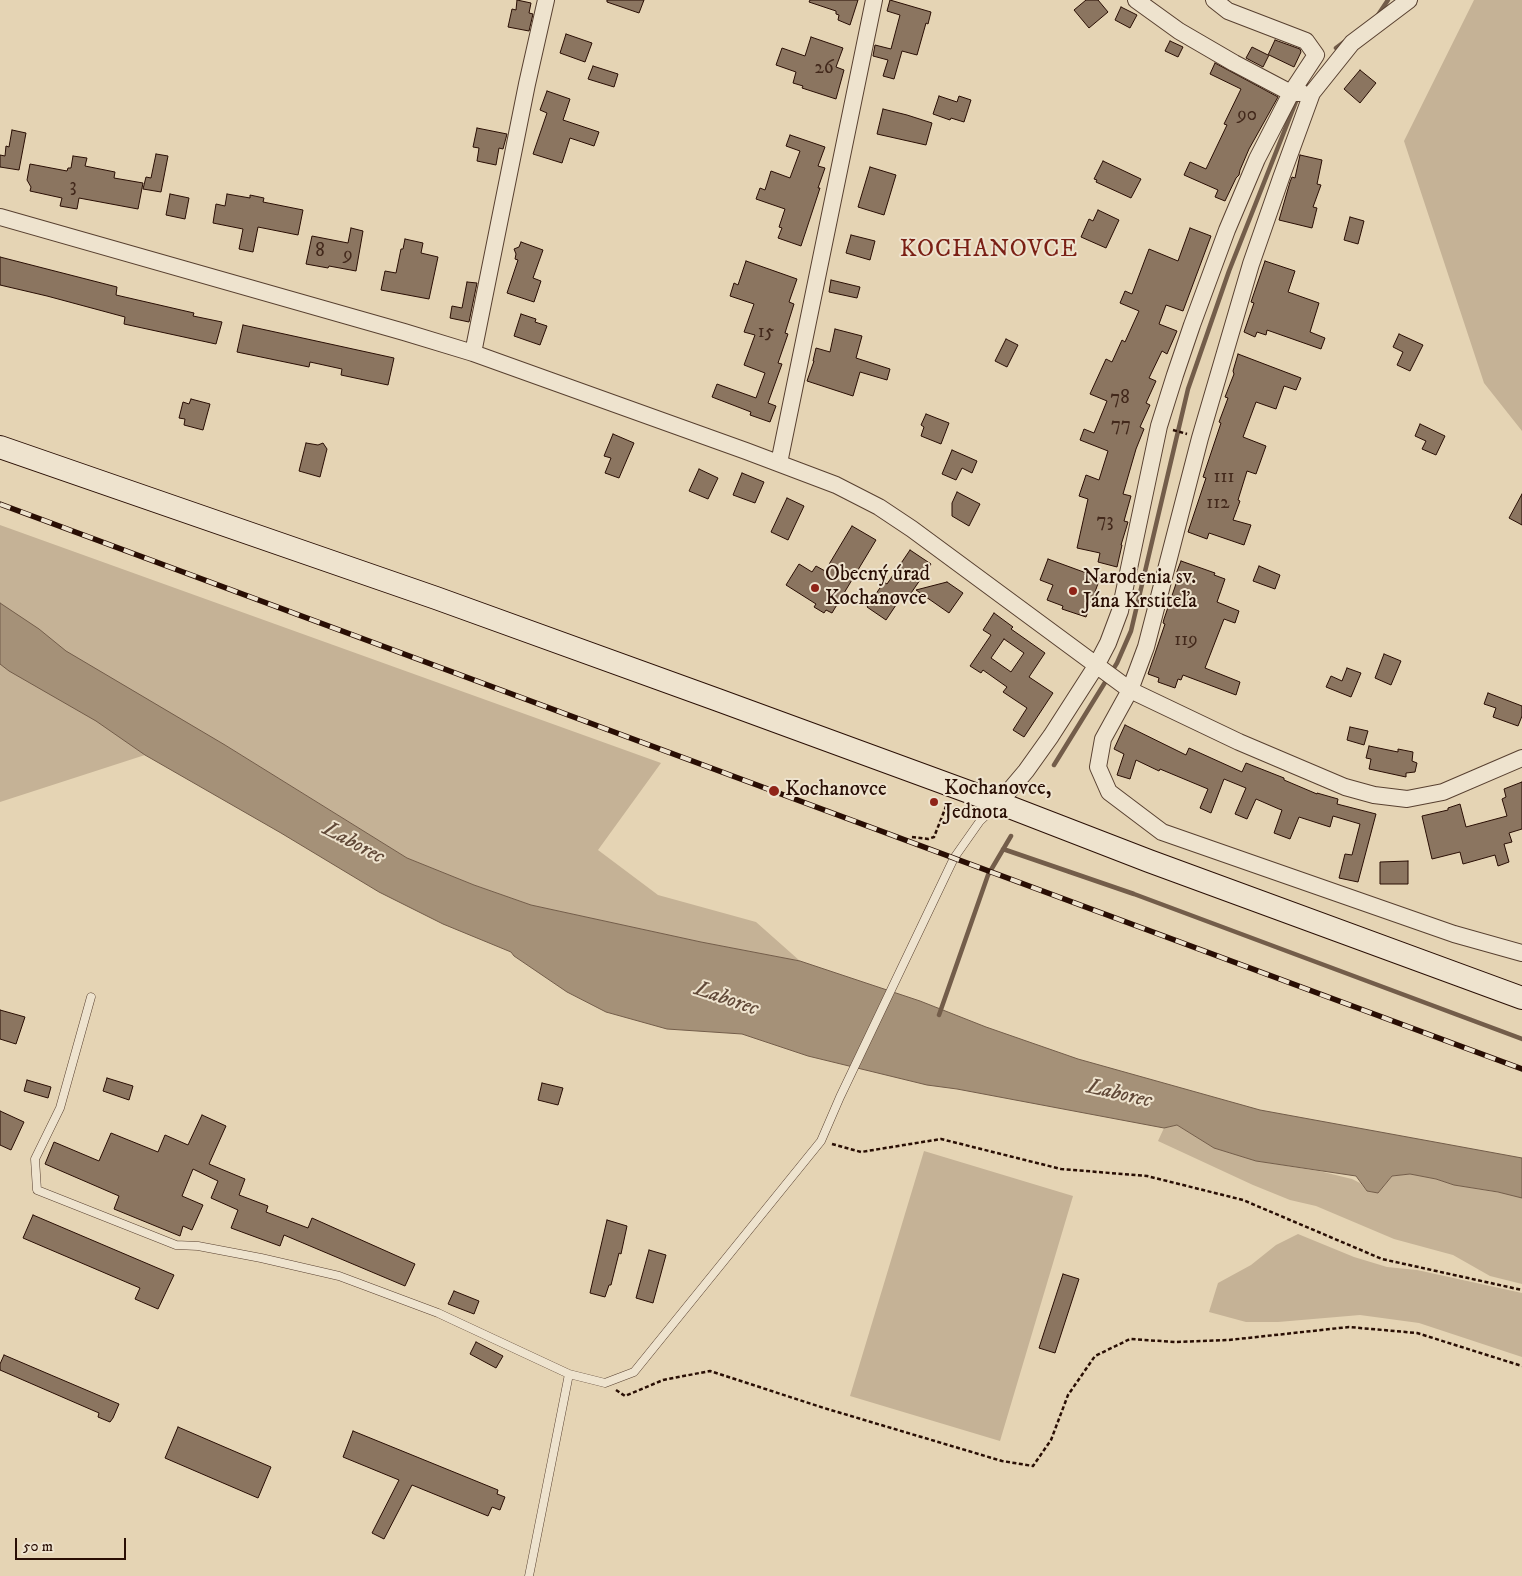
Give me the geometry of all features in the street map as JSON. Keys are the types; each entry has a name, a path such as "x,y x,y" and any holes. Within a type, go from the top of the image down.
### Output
{"main road":[{"path":"0,446 436,598 954,786 1149,861 1522,998"}],"street":[{"path":"474,353 527,84 546,0"},
{"path":"779,463 874,0"},
{"path":"1136,0 1179,31 1248,71 1291,93 1312,93"},
{"path":"999,803 1026,771 1100,668 1120,611 1159,426 1174,375 1227,230 1257,159 1291,93 1316,55 1306,41 1228,11 1214,0"},
{"path":"1409,0 1352,43 1312,93 1251,264 1200,438 1146,647 1130,690 1103,739 1098,767 1108,792 1162,832 1454,934 1522,953"},
{"path":"0,217 474,353 836,485 878,507 943,551 1130,690 1292,765 1345,787 1374,796 1407,799 1443,792 1522,758"}],"lane":[{"path":"91,997 60,1108 36,1159 37,1190 176,1245 198,1246 339,1276 438,1313 568,1374 605,1383 634,1372 821,1141 954,858 980,821 999,803"},
{"path":"529,1576 568,1374"}],"path":[{"path":"1159,426 1200,438"},
{"path":"912,837 928,839 934,837 954,786"},
{"path":"821,1141 861,1152 941,1139 1061,1169 1147,1176 1243,1200 1382,1258 1522,1290"},
{"path":"605,1383 625,1396 663,1380 710,1371 824,1408 1002,1461 1033,1466 1051,1440 1068,1395 1095,1356 1130,1339 1175,1342 1202,1341 1349,1327 1417,1333 1522,1366"}],"shaded area":[{"path":"1474,0 1522,0 1522,431 1484,383 1404,141"},
{"path":"0,525 661,763 598,850 658,895 756,922 800,961 701,942 531,905 474,885 407,858 225,745 145,755 0,802"},
{"path":"1177,1125 1214,1148 1256,1161 1319,1171 1352,1179 1360,1183 1367,1191 1378,1193 1392,1176 1410,1174 1454,1185 1522,1198 1522,1284 1490,1276 1453,1255 1394,1239 1316,1206 1290,1200 1158,1141 1164,1128"},
{"path":"924,1151 1073,1196 1000,1441 850,1396"},
{"path":"1298,1234 1354,1257 1387,1267 1417,1270 1522,1293 1522,1357 1419,1323 1360,1315 1278,1322 1246,1322 1209,1312 1218,1283 1251,1265 1276,1245"}],"water":[{"name":"Laborec","path":"0,603 39,629 66,651 225,745 407,858 474,885 531,905 701,942 800,961 920,1001 986,1027 1078,1059 1260,1110 1522,1158 1522,1198 1454,1185 1410,1174 1392,1176 1378,1193 1367,1191 1356,1176 1256,1161 1214,1148 1177,1125 1164,1128 927,1085 808,1056 742,1034 667,1029 606,1012 567,992 514,956 511,952 443,924 379,892 145,755 96,721 9,671 0,664"}],"building":[{"path":"517,0 531,3 529,13 533,14 529,31 508,27 512,9 516,10"},
{"path":"607,0 644,0 639,13 607,2"},
{"path":"810,0 858,0 850,25 838,20 839,15 836,14 836,11 809,2"},
{"path":"890,0 931,12 917,55 902,51 894,79 883,76 888,60 873,56 875,45 891,49 900,15 887,11"},
{"path":"1086,0 1098,0 1108,12 1089,28 1074,10"},
{"path":"1121,7 1137,15 1130,28 1115,20"},
{"path":"566,34 592,43 585,62 560,53"},
{"path":"811,37 843,48 836,67 844,70 836,99 802,88 803,86 793,83 796,72 776,65 782,48 805,56"},
{"path":"1275,40 1300,49 1301,52 1294,67 1269,55 1263,67 1246,58 1252,47 1268,55"},
{"path":"1170,41 1183,47 1178,57 1165,51"},
{"path":"1215,63 1278,97 1249,149 1239,175 1225,201 1215,197 1218,190 1184,175 1190,162 1206,169 1227,125 1224,124 1241,89 1210,74"},
{"path":"593,66 618,74 614,87 588,79"},
{"path":"1360,70 1376,83 1360,103 1344,89"},
{"path":"547,91 570,99 563,120 599,132 594,146 570,138 562,163 533,154 547,113 540,110"},
{"path":"939,96 957,102 959,96 971,100 964,122 951,118 950,120 933,114"},
{"path":"883,109 932,123 926,145 877,134"},
{"path":"477,128 507,134 503,149 499,148 496,165 477,161 479,148 473,147"},
{"path":"12,130 26,133 19,170 0,167 0,155 5,156 6,146 9,147"},
{"path":"790,135 825,147 818,166 825,168 801,246 778,238 782,228 779,227 785,209 756,199 760,188 765,190 771,171 790,178 800,151 786,146"},
{"path":"156,154 168,156 161,192 143,189 146,177 151,178"},
{"path":"1300,155 1322,160 1317,184 1321,185 1313,207 1317,208 1312,228 1279,220 1290,182 1292,177 1295,178"},
{"path":"73,156 87,158 85,166 115,172 114,178 143,183 138,209 79,198 77,209 60,206 62,198 30,191 31,187 27,180 30,164 67,171 68,168 71,168"},
{"path":"1103,161 1141,179 1131,198 1096,182 1097,180 1094,179"},
{"path":"870,167 896,175 884,215 858,207"},
{"path":"170,194 189,198 185,219 166,215"},
{"path":"227,194 250,198 250,195 264,198 263,202 303,210 298,235 258,227 253,252 239,249 243,229 213,223 216,204 225,206"},
{"path":"1098,210 1119,220 1106,248 1081,237 1089,219 1093,221"},
{"path":"1350,217 1364,221 1358,244 1344,240"},
{"path":"351,228 363,231 356,271 306,264 312,236 348,243"},
{"path":"1190,228 1211,236 1183,311 1166,305 1159,324 1177,331 1167,354 1162,351 1149,378 1156,381 1146,403 1150,405 1140,427 1144,429 1123,494 1131,496 1124,521 1128,522 1117,567 1098,562 1100,553 1077,548 1088,499 1079,496 1086,475 1099,480 1108,451 1080,440 1084,429 1094,433 1107,401 1090,394 1106,359 1112,362 1122,340 1125,342 1139,311 1120,303 1125,291 1132,294 1149,249 1178,261"},
{"path":"851,235 875,241 870,260 846,253"},
{"path":"405,239 423,243 421,253 438,257 429,299 381,290 385,271 396,273"},
{"path":"521,242 543,250 533,278 541,281 534,302 507,293 518,260 515,259 514,249 519,247"},
{"path":"0,257 117,287 116,295 194,313 193,316 222,322 216,344 124,324 125,317 0,285"},
{"path":"746,261 797,279 789,302 794,304 785,333 788,334 778,363 782,364 768,403 776,406 770,422 750,415 751,412 712,397 717,384 756,398 765,373 744,365 755,335 744,332 754,304 730,296 734,283 738,285"},
{"path":"1265,261 1295,271 1288,292 1319,303 1310,332 1325,338 1321,349 1267,330 1266,335 1257,332 1255,337 1244,332 1254,303 1251,302"},
{"path":"831,280 860,287 857,298 829,292"},
{"path":"467,282 477,283 469,322 450,318 452,306 462,308"},
{"path":"521,314 536,319 535,322 547,326 540,345 514,336"},
{"path":"243,325 394,358 388,385 341,375 342,369 310,362 309,367 237,352"},
{"path":"835,329 862,336 856,358 890,369 887,380 860,372 853,396 807,381 816,348 830,352"},
{"path":"1399,334 1423,345 1410,371 1397,365 1403,352 1393,347"},
{"path":"1006,339 1018,345 1007,367 995,361"},
{"path":"1238,354 1301,378 1296,390 1284,386 1276,409 1256,402 1243,437 1266,446 1256,474 1247,471 1238,500 1240,501 1233,520 1251,525 1244,545 1209,533 1207,539 1188,532 1206,478 1203,477 1221,423 1219,422 1228,398 1225,397 1234,374 1233,371"},
{"path":"191,399 210,404 203,430 184,425 185,419 179,418 183,402 189,404"},
{"path":"926,414 949,423 941,444 921,436 924,427 921,425"},
{"path":"1420,424 1445,436 1436,455 1422,449 1426,441 1415,436"},
{"path":"613,434 634,443 619,478 605,473 611,458 604,456"},
{"path":"306,443 318,445 323,443 327,449 320,477 299,471"},
{"path":"952,450 977,461 972,473 962,468 956,480 942,474"},
{"path":"699,469 718,478 708,499 689,491"},
{"path":"742,473 764,482 755,503 733,495"},
{"path":"957,492 980,504 969,526 952,516 952,503"},
{"path":"1522,494 1522,525 1509,518"},
{"path":"787,498 804,506 788,540 771,532"},
{"path":"852,526 876,540 832,613 826,610 824,613 814,607 816,604 786,585 799,564 812,572 816,566 825,571"},
{"path":"910,550 931,564 907,599 902,596 886,620 867,607 884,582 887,584"},
{"name":"Narodenia sv. Jána Krstiteľa","path":"1048,559 1100,578 1086,617 1062,609 1063,606 1047,600 1053,585 1040,580"},
{"path":"1181,561 1215,573 1214,575 1225,579 1217,602 1239,611 1235,623 1224,619 1205,668 1240,682 1236,695 1183,675 1181,680 1178,679 1175,688 1158,682 1159,678 1148,674 1165,624 1163,623 1164,619 1179,575 1176,574"},
{"path":"1259,566 1280,575 1275,589 1253,581"},
{"path":"947,582 963,593 949,613 916,590"},
{"path":"994,613 1013,627 1011,629 1045,653 1029,677 1053,693 1024,737 1013,730 1027,708 1003,692 1007,687 983,670 981,673 970,666 991,635 983,630","holes":["1004,639 1024,653 1011,672 991,658"]},
{"path":"1384,654 1401,661 1391,685 1375,678"},
{"path":"1347,668 1361,673 1351,697 1326,687 1331,676 1342,681"},
{"path":"1488,693 1522,706 1522,716 1518,726 1493,717 1496,708 1484,704"},
{"path":"1125,725 1186,755 1189,748 1242,772 1246,763 1317,794 1338,799 1337,804 1376,814 1358,882 1339,878 1345,854 1352,855 1360,824 1333,816 1330,827 1299,817 1290,839 1274,833 1282,810 1256,799 1247,819 1235,814 1246,788 1224,779 1211,813 1200,808 1208,789 1160,769 1159,771 1136,760 1130,779 1117,775 1124,754 1114,749"},
{"path":"1350,727 1368,731 1364,745 1347,740"},
{"path":"1369,746 1398,752 1398,749 1413,752 1412,761 1417,763 1415,772 1406,773 1406,777 1369,769 1371,759 1366,758"},
{"path":"1522,782 1522,829 1509,833 1512,842 1504,844 1509,862 1498,866 1495,855 1463,864 1460,852 1432,859 1422,816 1448,810 1448,808 1460,804 1466,827 1507,816 1502,799 1506,797 1504,789"},
{"path":"1408,861 1408,884 1380,884 1380,862"},
{"path":"0,1010 25,1017 16,1044 0,1039"},
{"path":"107,1078 133,1086 129,1100 103,1091"},
{"path":"27,1080 51,1087 48,1098 24,1091"},
{"path":"542,1083 563,1088 558,1105 538,1100"},
{"path":"0,1111 24,1122 11,1150 0,1145"},
{"path":"202,1115 226,1126 209,1164 245,1179 239,1195 268,1206 266,1212 308,1228 312,1218 415,1264 405,1286 284,1235 280,1246 231,1228 238,1210 211,1198 218,1181 193,1169 182,1196 203,1205 192,1230 183,1226 180,1236 114,1209 119,1196 45,1164 54,1142 99,1161 111,1133 158,1152 165,1135 188,1145"},
{"path":"33,1215 174,1275 158,1309 135,1299 140,1288 23,1238"},
{"path":"607,1220 627,1226 621,1254 619,1253 611,1285 609,1285 605,1297 590,1293"},
{"path":"649,1250 666,1255 653,1303 636,1298"},
{"path":"1063,1274 1079,1279 1055,1353 1039,1348"},
{"path":"454,1291 479,1301 474,1314 448,1304"},
{"path":"476,1342 503,1356 496,1368 470,1354"},
{"path":"4,1355 119,1404 113,1418 110,1422 98,1417 99,1413 0,1370 0,1364"},
{"path":"178,1427 271,1467 258,1498 165,1458"},
{"path":"353,1431 498,1490 497,1494 505,1497 500,1510 492,1507 488,1516 412,1485 384,1539 372,1533 399,1480 343,1457"}],"waterway":[{"path":"1378,15 1388,0"},
{"path":"1336,48 1344,42"},
{"path":"1054,765 1117,663 1131,631 1188,389 1229,271 1297,99"},
{"path":"939,1015 988,875 1011,836"},
{"path":"1003,849 1134,894 1522,1039"}],"railway":[{"path":"0,504 1522,1069"}],"place":[{"name":"Obecný úrad Kochanovce","path":"815,588"},
{"name":"Narodenia sv. Jána Krstiteľa","path":"1073,591"},
{"name":"Kochanovce","path":"774,791"},
{"name":"Kochanovce, Jednota","path":"934,802"}],"district":[{"name":"KOCHANOVCE","path":"989,251"}]}
